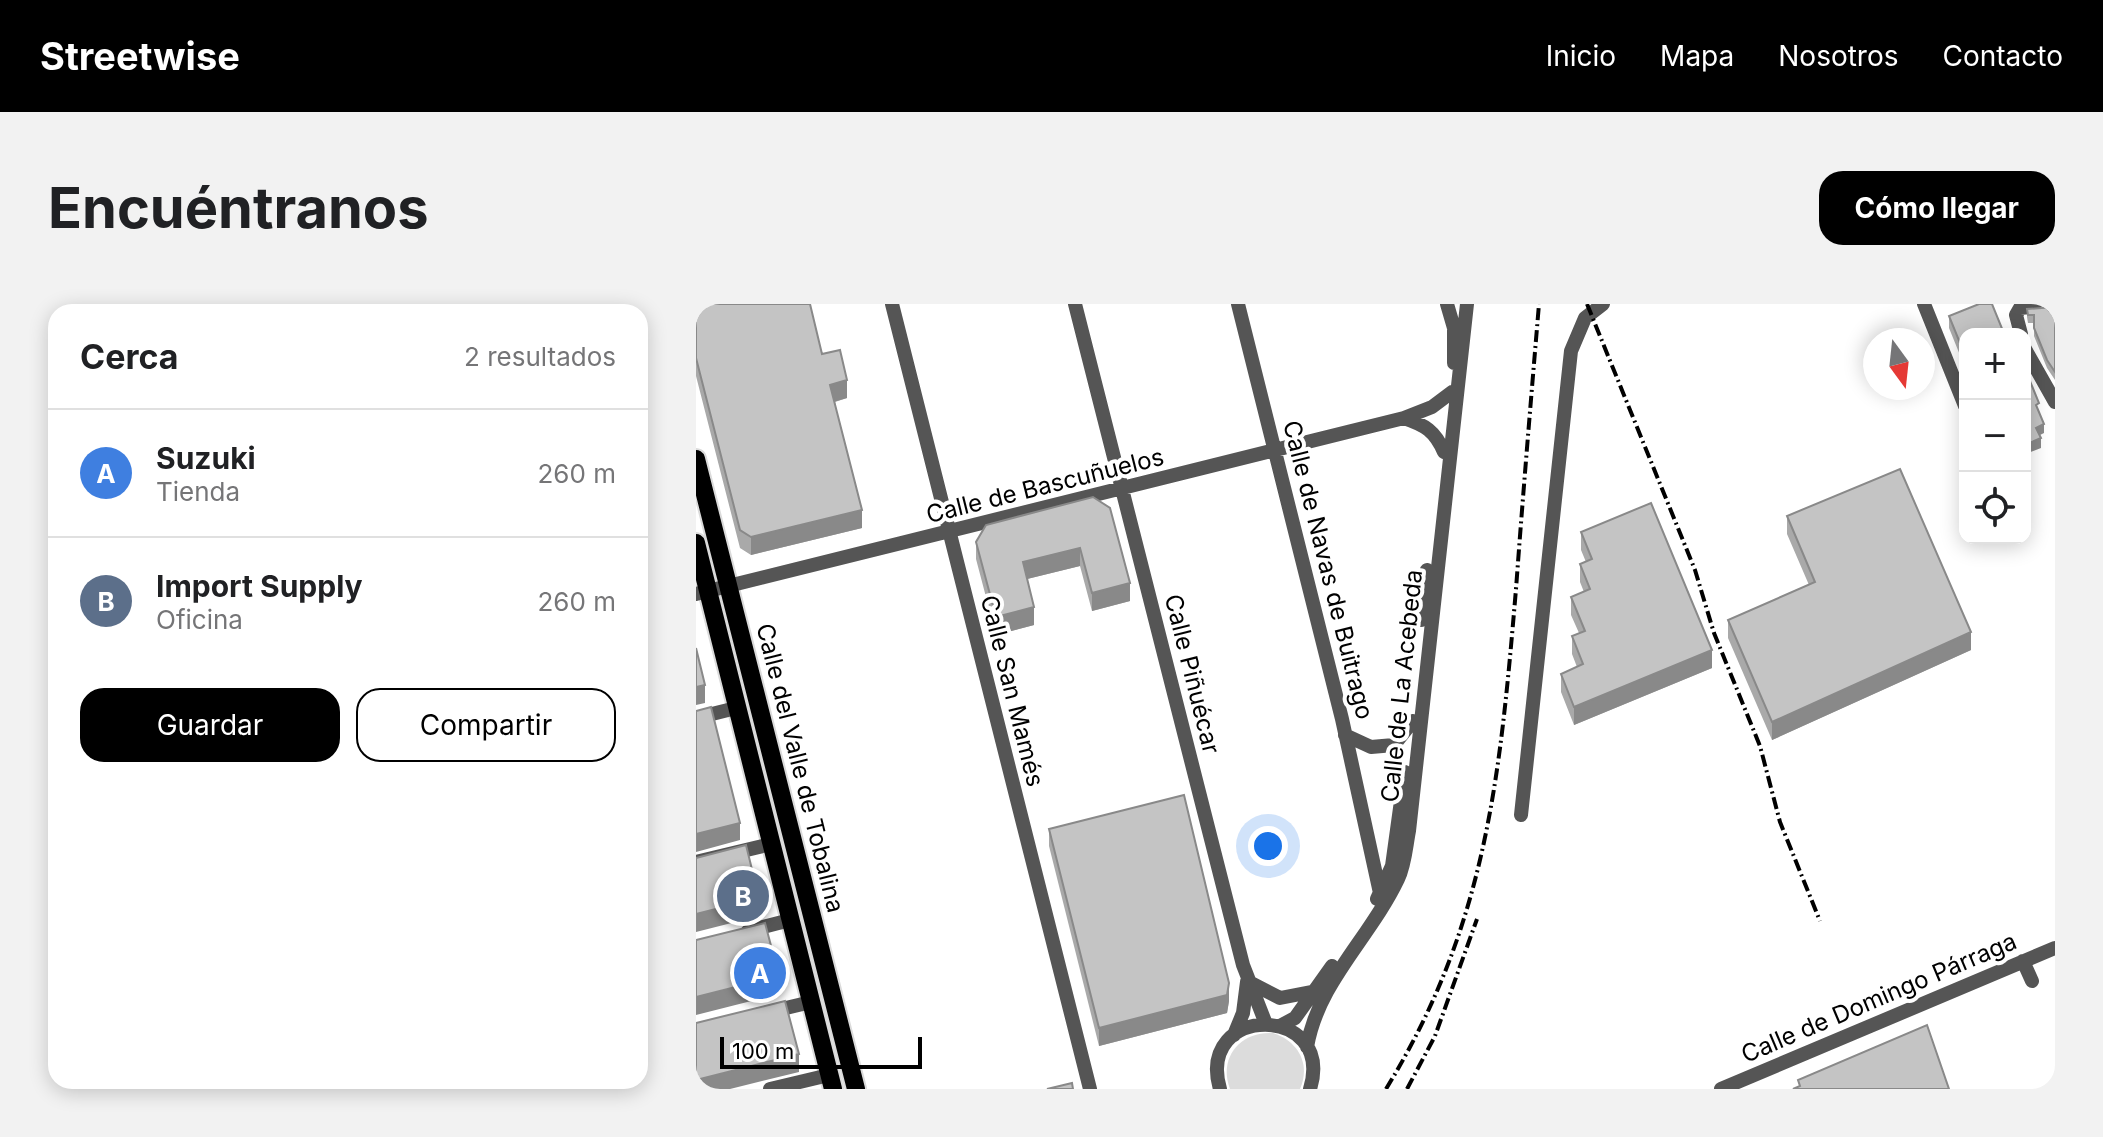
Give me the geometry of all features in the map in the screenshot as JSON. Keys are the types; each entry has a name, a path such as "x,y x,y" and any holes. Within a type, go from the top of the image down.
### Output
{"main road":[{"name":"Calle del Valle de Tobalina","path":"696,459 856,1089"},
{"name":"Calle del Valle de Tobalina","path":"696,543 702,592 736,708 831,1082"}],"street":[{"name":"Calle San Mamés","path":"892,304 1090,1089"},
{"name":"Calle Piñuécar","path":"1075,304 1248,981 1273,1025"},
{"name":"Calle Piñuécar","path":"1083,304 1083,333"},
{"name":"Calle de Navas de Buitrago","path":"1238,304 1372,847 1380,894"},
{"name":"Calle de La Acebeda","path":"1273,1025 1295,1018 1368,915 1392,866 1413,721 1424,594 1452,392 1454,328 1447,304"},
{"name":"Calle de La Acebeda","path":"1307,1047 1322,995 1375,920 1400,876 1409,831 1467,304"},
{"path":"1521,815 1571,351 1585,318 1603,304"},
{"path":"1924,304 1963,400"},
{"path":"2019,328 2016,315 2020,308 2055,305"},
{"path":"2031,360 2055,402"},
{"name":"Calle de Bascuñuelos","path":"702,592 729,588 1404,418 1432,407 1452,392"},
{"path":"1404,418 1426,425 1438,437 1444,452"},
{"path":"696,718 736,708"},
{"path":"1345,735 1371,747 1394,745 1413,721"},
{"path":"696,862 771,844"},
{"path":"736,934 790,920"},
{"name":"Calle de Domingo Párraga","path":"1721,1089 2055,948"},
{"path":"2023,961 2032,981"},
{"path":"1216,1085 1220,1054 1234,1035 1243,1013 1248,981 1280,998 1311,992"},
{"path":"754,1016 811,1002"},
{"path":"1234,1035 1249,1026 1273,1025 1295,1034 1307,1047 1313,1069 1310,1089"},
{"path":"770,1089 831,1082"}],"shaded area":[{"path":"1273,1033 1289,1042 1300,1055 1304,1071 1300,1089 1230,1089 1227,1067 1235,1049 1251,1037"}],"building":[{"path":"696,304 810,304 822,354 840,350 847,380 830,385 862,510 751,537 740,530 696,358"},
{"path":"1979,304 1992,304 2002,328 1959,328 1959,341 1949,316"},
{"path":"2055,307 2055,372 2034,328 2034,315 2028,315 2027,309"},
{"path":"2031,384 2044,424 2036,428 2041,438 2031,442"},
{"path":"1900,469 1971,632 1772,722 1728,620 1815,582 1787,516"},
{"path":"1093,497 1110,508 1130,583 1092,593 1080,548 1023,562 1034,607 996,617 976,542 986,525"},
{"path":"1651,503 1712,650 1574,707 1561,674 1583,664 1572,636 1585,631 1571,597 1590,589 1580,564 1592,559 1581,532"},
{"path":"696,648 705,685 696,687"},
{"path":"711,707 740,823 696,834 696,711"},
{"path":"1184,795 1229,983 1227,995 1099,1028 1049,829"},
{"path":"746,845 759,898 696,914 696,858"},
{"path":"765,923 779,976 696,997 696,940"},
{"path":"785,1001 799,1054 696,1080 696,1023"},
{"path":"1927,1025 1949,1089 1793,1089 1800,1086 1798,1080"},
{"path":"1072,1083 1073,1089 1047,1089"}],"railway":[{"path":"1386,1089 1420,1028 1447,968 1483,847 1510,657 1539,304"},
{"path":"1587,304 1695,570 1714,633 1760,746 1780,822 1820,921"},
{"path":"1407,1089 1435,1036 1477,919"}],"place":[{"name":"Import Supply","path":"743,896"},
{"name":"Suzuki","path":"760,973"}]}
